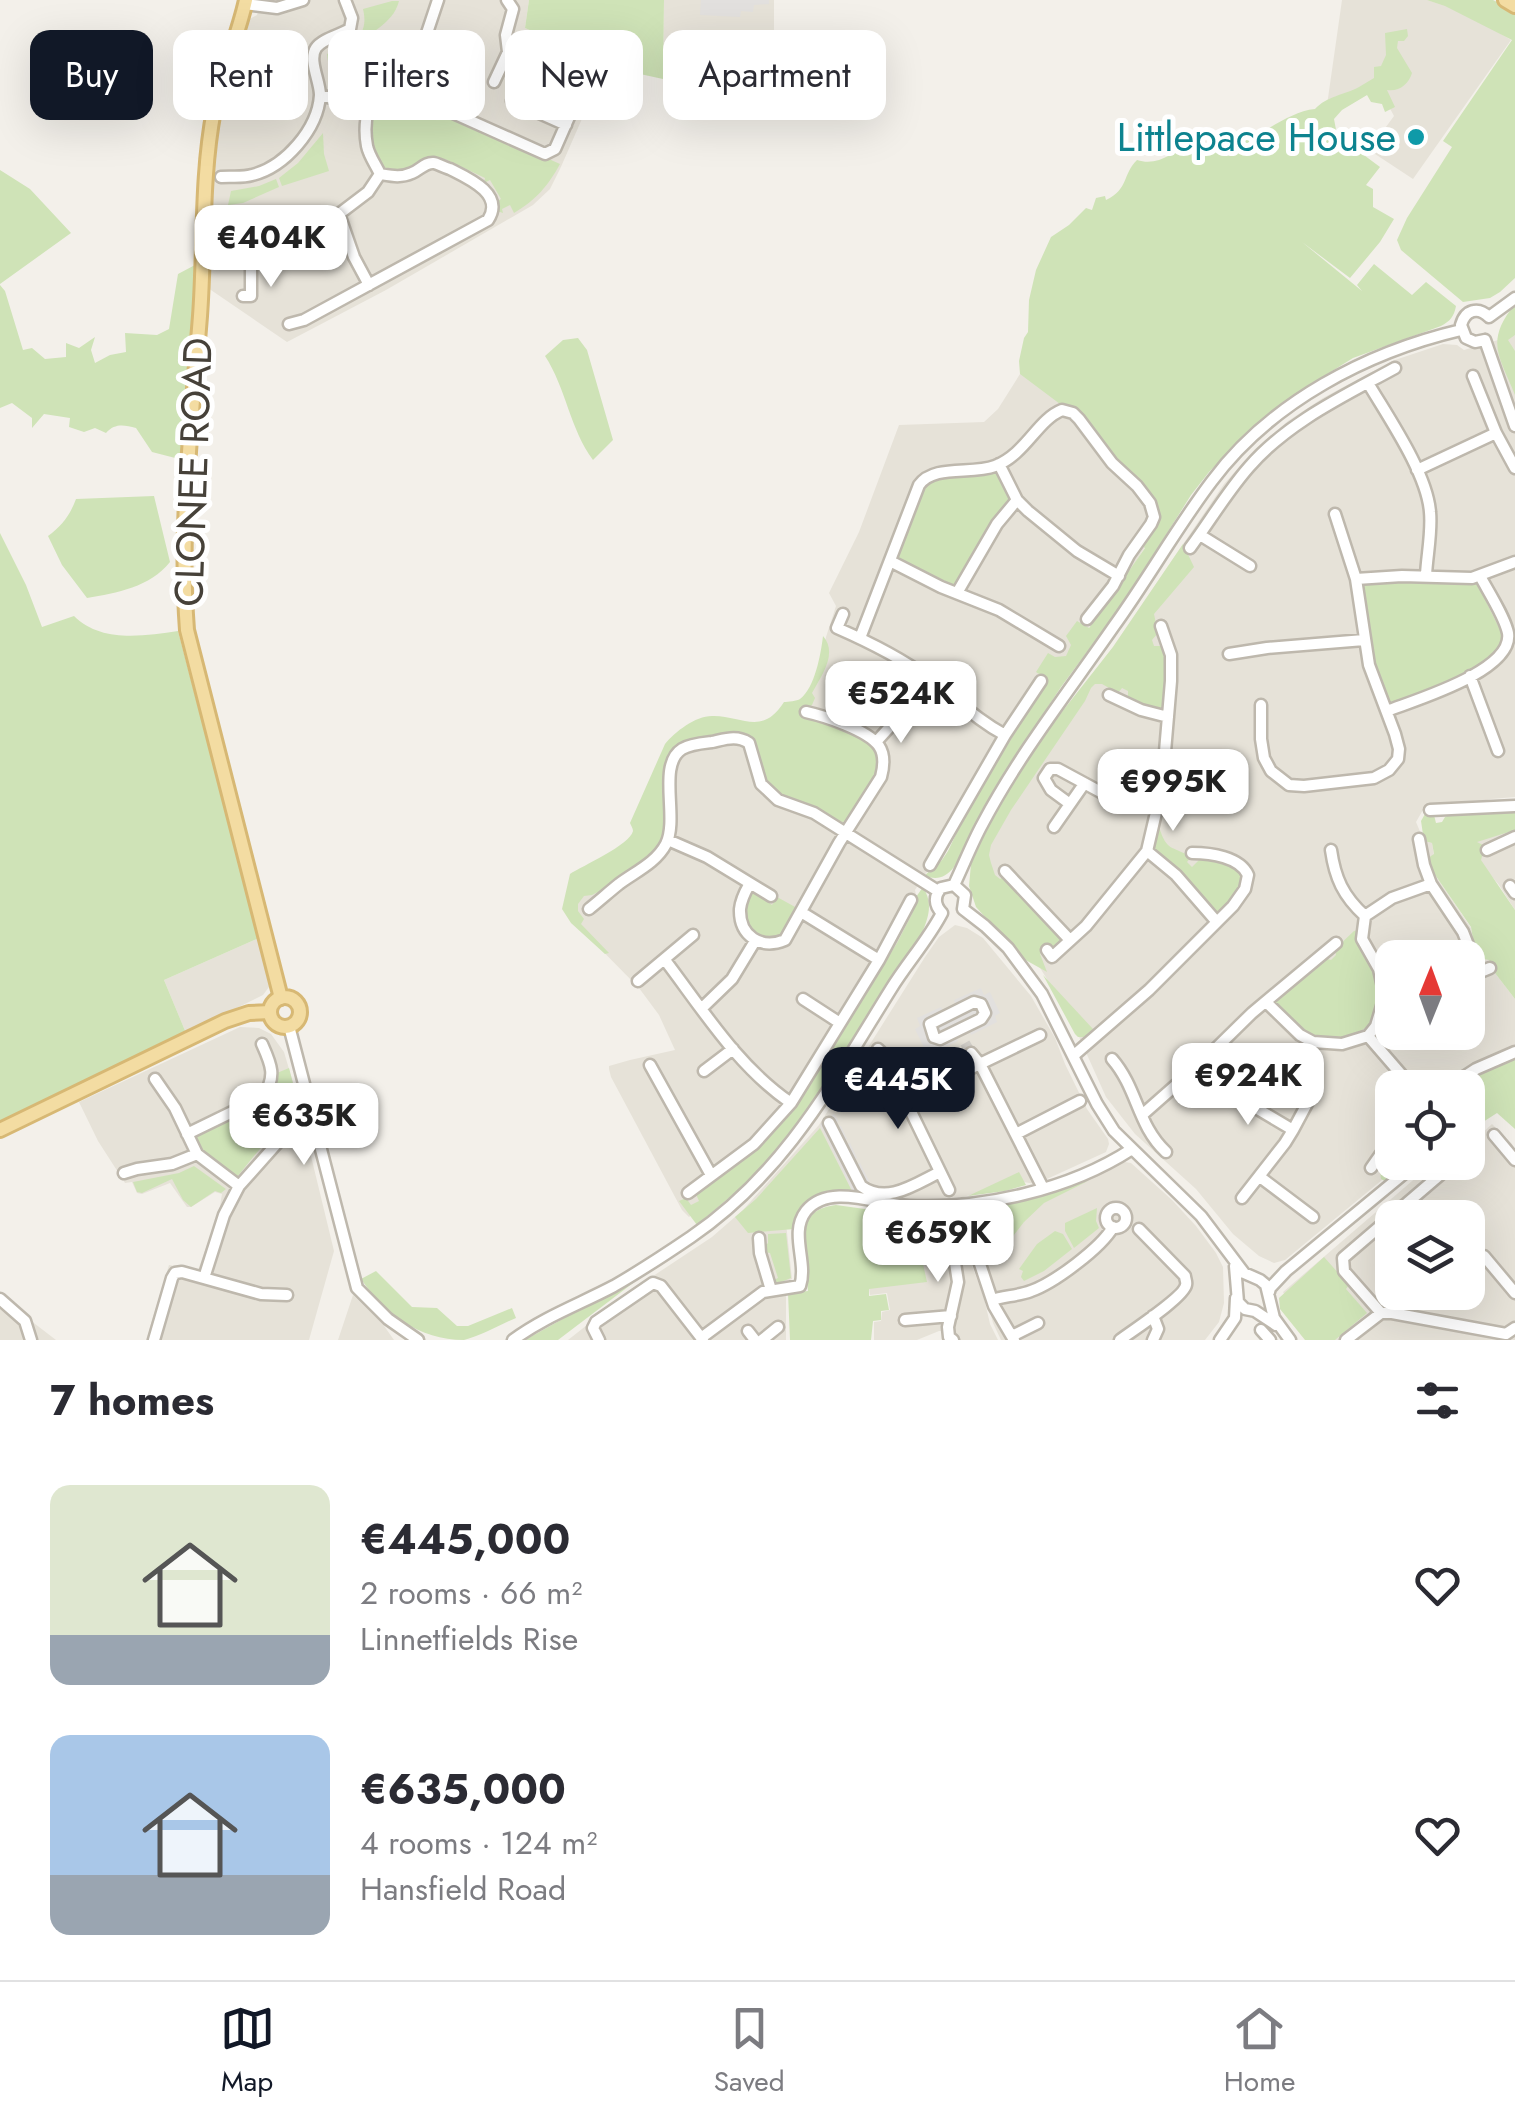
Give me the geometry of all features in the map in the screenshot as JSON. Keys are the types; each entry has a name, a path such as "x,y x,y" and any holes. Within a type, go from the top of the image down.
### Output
{"main road":[{"path":"1505,0 1515,6"},
{"name":"CLONEE ROAD","path":"246,2 214,110 208,150 190,424 184,599 187,630 281,998"},
{"path":"281,998 293,1000 298,1006 298,1018 289,1026 277,1024 270,1012 274,1002 281,998"},
{"path":"0,1130 225,1021 249,1013 270,1012"}],"street":[{"path":"246,2 277,8 303,0"},
{"path":"221,178 252,175 272,167 286,158 305,134 320,95 314,50 350,28 352,18 345,0"},
{"path":"428,30 438,0"},
{"path":"494,82 508,52 506,35 513,9 507,0"},
{"path":"320,95 328,97"},
{"path":"368,120 367,144 380,174"},
{"path":"469,120 545,154 551,153 558,143 568,120"},
{"path":"554,120 566,125"},
{"path":"289,324 369,286 488,220 494,211 477,182 436,164 426,164 407,176 380,174"},
{"path":"204,248 240,247 340,214 368,192 380,174"},
{"path":"340,214 354,257 369,286"},
{"path":"243,296 251,296 250,244"},
{"path":"1489,317 1515,298"},
{"path":"1478,310 1489,317 1492,328 1484,340 1470,340 1461,330 1468,312 1478,310"},
{"path":"954,885 1016,767 1204,490 1235,453 1284,410 1357,366 1461,330"},
{"path":"1484,340 1515,426"},
{"path":"1190,548 1234,484 1270,446 1316,412 1395,368"},
{"path":"1473,376 1515,468"},
{"path":"1368,383 1417,470 1430,509 1426,576"},
{"path":"860,638 924,478 999,464 1022,448 1050,416 1062,410 1079,419 1154,509 1152,524 1086,619"},
{"path":"1417,470 1496,432"},
{"path":"999,464 1017,500 1077,551 1119,576"},
{"path":"957,593 997,524 1017,500"},
{"path":"1261,705 1262,750 1268,766 1282,781 1298,786 1374,778 1389,770 1398,759 1399,749 1369,665 1356,579 1335,514"},
{"path":"1200,535 1250,566"},
{"path":"890,561 999,610 1059,646"},
{"path":"1356,579 1480,576 1515,562"},
{"path":"1387,711 1470,676 1496,660 1504,650 1506,628 1480,576"},
{"path":"842,614 837,628 928,677 976,718 1004,735"},
{"path":"1046,950 1052,957 1086,926 1147,851 1165,764 1172,664 1161,626"},
{"path":"1229,654 1364,640"},
{"path":"1470,676 1498,751"},
{"path":"876,742 928,677"},
{"path":"930,864 1004,735 1040,681"},
{"path":"1109,695 1168,717"},
{"path":"750,884 740,910 744,929 755,941 770,945 785,940 881,777 883,757 876,742 813,711"},
{"path":"589,909 652,862 668,840 671,761 687,746 733,738 749,743 758,776 778,800 814,814 938,891"},
{"path":"1070,804 1046,785 1047,772 1058,769 1108,796 1158,809"},
{"path":"1054,827 1084,784"},
{"path":"1430,810 1515,806"},
{"path":"1486,850 1515,837"},
{"path":"1419,839 1431,884 1466,940"},
{"path":"668,840 706,857 772,896"},
{"path":"1331,850 1334,874 1341,889 1365,916"},
{"path":"1147,851 1167,866 1216,922"},
{"path":"1073,1056 1149,990 1242,894 1247,884 1244,867 1225,858 1192,852"},
{"path":"1005,871 1070,940"},
{"path":"1266,1002 1300,1035 1313,1042 1342,1044 1368,1036 1376,1026 1385,996 1379,969 1362,939 1365,916 1392,898 1431,884"},
{"path":"954,885 965,894 963,909 951,916 942,913 936,905 938,891 954,885"},
{"path":"688,1194 754,1144 790,1103 879,960 911,900"},
{"path":"963,909 994,934 1025,969 1114,1130 1201,1216 1235,1265 1257,1280 1269,1295 1280,1329 1290,1340"},
{"path":"801,912 879,960"},
{"path":"513,1340 528,1328 655,1261 696,1234 747,1190 794,1139 824,1098 942,913"},
{"path":"638,981 693,935"},
{"path":"702,1008 737,972 755,941"},
{"path":"1142,1115 1266,1002 1332,950"},
{"path":"666,960 733,1049 790,1103"},
{"path":"802,999 840,1022"},
{"path":"974,1002 981,1004 985,1015 981,1020 959,1030 938,1039 930,1026 974,1002"},
{"path":"289,1026 354,1278 364,1297 418,1340"},
{"path":"959,1030 1043,1188"},
{"path":"905,1100 1040,1034"},
{"path":"1368,1036 1397,1070"},
{"path":"188,1134 264,1097 280,1068 262,1044"},
{"path":"704,1072 733,1049"},
{"path":"878,1049 948,1190"},
{"path":"1473,1070 1515,1052"},
{"path":"1112,1059 1126,1078 1149,1134 1166,1152"},
{"path":"1201,1064 1238,1096 1293,1130"},
{"path":"650,1065 711,1175"},
{"path":"155,1079 175,1108 196,1154 239,1186"},
{"path":"1242,1198 1293,1130 1309,1100"},
{"path":"1016,1134 1080,1101"},
{"path":"829,1123 867,1191 894,1194 940,1172"},
{"path":"204,1278 224,1215 239,1186 280,1140 314,1126"},
{"path":"1494,1134 1515,1160"},
{"path":"748,1329 753,1298 802,1283 798,1231 800,1220 816,1202 844,1196 908,1206 946,1206 1012,1198 1132,1149"},
{"path":"124,1174 172,1164 196,1154"},
{"path":"1371,1168 1375,1162"},
{"path":"1260,1178 1313,1216"},
{"path":"1235,1318 1264,1306 1270,1288 1286,1271 1396,1180"},
{"path":"1380,1313 1344,1271 1343,1258 1435,1180"},
{"path":"946,1206 958,1282 948,1332 953,1340"},
{"path":"992,1300 1042,1287 1097,1247 1112,1227"},
{"path":"1120,1340 1185,1289 1186,1279 1139,1229"},
{"path":"759,1238 771,1290"},
{"path":"996,1252 978,1261 992,1300 1013,1338 1038,1323"},
{"path":"1485,1257 1515,1293"},
{"path":"1220,1340 1235,1318 1235,1265"},
{"path":"1280,1329 1241,1306 1237,1292 1244,1281 1286,1271"},
{"path":"154,1340 175,1273 261,1294 287,1295"},
{"path":"599,1340 596,1322 653,1283 661,1286 702,1339 778,1326"},
{"path":"0,1298 25,1322 30,1340"},
{"path":"1346,1340 1380,1313 1510,1334"},
{"path":"904,1320 951,1316"},
{"path":"1153,1316 1158,1329 1153,1340"},
{"path":"1466,1340 1468,1327"},
{"path":"1261,1330 1270,1340"}],"shaded area":[{"path":"262,0 529,0 525,28 530,30 505,30 505,120 581,120 550,189 533,205 287,342 208,288 210,258 218,252 218,243 209,231 218,120 308,120 308,30 243,30 246,21 257,15"},
{"path":"664,0 774,0 774,30 664,30"},
{"path":"701,0 769,0 769,4 754,5 753,12 741,11 740,17 700,15"},
{"path":"1342,0 1444,0 1511,40 1413,179 1369,150 1394,116 1379,88 1325,119"},
{"path":"1035,320 1170,508 1126,577 1046,686 942,860 926,873 915,890 917,899 910,924 793,1112 734,1179 689,1217 609,1069 675,1050 659,1015 639,988 570,918 569,898 633,839 672,740 756,727 803,701 821,668 836,606 829,593 859,532 899,425 984,422 998,409 1020,374"},
{"path":"1515,335 1515,797 1424,808 1416,822 1424,841 1432,843 1431,869 1471,928 1473,940 1375,940 1375,1050 1485,1050 1485,956 1515,999 1515,1069 1485,1081 1485,1070 1375,1070 1375,1180 1382,1180 1285,1260 1274,1263 1233,1234 1196,1189 1135,1134 1106,1097 1071,1019 976,862 1020,769 1113,647 1224,484 1255,449 1323,398 1392,361 1443,344 1464,350"},
{"path":"1515,817 1515,910 1468,848 1472,835"},
{"path":"955,925 983,938 1031,996 1087,1109 1108,1139 1106,1152 1036,1184 1017,1181 963,1197 905,1200 835,1189 786,1223 792,1279 786,1281 786,1340 568,1340 629,1292 712,1237 743,1210 819,1125 925,957 939,937"},
{"path":"259,938 270,978 263,995 186,1033 164,980"},
{"path":"981,988 984,995 990,992 1000,1013 995,1016 997,1022 971,1035 969,1030 956,1036 958,1041 934,1052 930,1047 925,1050 915,1029 920,1026 917,1018 941,1007 944,1012 956,1006 954,1000"},
{"path":"240,1027 259,1028 271,1034 284,1052 334,1251 309,1340 146,1340 169,1265 198,1270 222,1194 215,1192 187,1207 170,1183 137,1193 132,1182 125,1183 98,1141 79,1102"},
{"path":"834,1114 838,1120 836,1127 841,1126 847,1139 843,1141 845,1145 850,1143 857,1158 853,1160 855,1165 860,1163 869,1181 853,1192 820,1124"},
{"path":"1492,1124 1512,1144 1515,1340 1309,1340 1283,1292 1375,1213 1375,1310 1485,1310 1485,1200 1390,1200 1413,1180 1485,1180 1485,1130"},
{"path":"1125,1162 1172,1200 1216,1253 1223,1267 1224,1303 1219,1322 1205,1340 1001,1340 957,1212 1022,1200"},
{"path":"873,1210 955,1212 998,1340 950,1340 944,1331 939,1331 917,1340 874,1340 874,1322 881,1321 882,1312 890,1310 887,1293 870,1295 876,1241"},
{"path":"353,1295 382,1323 394,1340 338,1340"},
{"path":"0,1297 56,1340 0,1340"}],"green space":[{"path":"529,0 664,0 663,79 643,75 643,30 525,28"},
{"path":"1427,0 1493,0 1515,11 1515,278 1490,298 1463,302 1401,250 1397,240 1452,147 1443,141 1512,40"},
{"path":"399,1 391,16 376,30 363,30 363,9"},
{"path":"1407,29 1408,36 1398,41 1397,48 1412,73 1403,86 1387,90 1395,107 1385,112 1382,104 1371,102 1367,95 1334,119 1337,135 1380,167 1366,185 1373,189 1373,207 1394,219 1350,278 1302,242 1362,291 1357,285 1374,264 1412,295 1426,282 1456,306 1453,316 1441,326 1353,358 1297,393 1249,431 1209,472 1013,760 954,867 941,877 924,876 948,851 970,805 1048,680 1036,672 1048,653 1066,656 1071,645 1066,636 1077,621 1089,628 1145,548 1141,545 1159,518 1148,493 1119,464 1077,410 1060,404 1020,374 1029,300 1036,270 1051,237 1086,208 1092,210 1096,198 1105,196 1106,200 1118,191 1137,160 1159,160 1191,143 1204,149 1209,142 1255,136 1359,87 1374,78 1374,67 1381,66 1386,55 1385,33"},
{"path":"372,120 461,120 560,164 535,198 514,213 510,205 502,209 503,213 497,211 496,202 501,199 490,180 484,183 485,178 445,159 402,172 380,166 374,157"},
{"path":"323,133 329,171 282,186 279,178 298,163"},
{"path":"0,170 30,189 71,233 0,284"},
{"path":"276,179 279,187 243,203 228,205 231,191"},
{"path":"195,265 183,460 152,452 136,428 120,426 106,433 95,428 84,432 69,427 70,418 44,414 32,428 32,418 12,403 0,408 0,285 23,350 32,348 45,359 66,357 66,343 79,348 95,337 91,350 95,363 126,352 125,333 157,335 169,329 178,274"},
{"path":"1515,304 1515,335 1508,340 1515,351 1515,395 1500,360 1497,339"},
{"path":"578,338 587,350 613,440 593,460 545,356 563,340"},
{"path":"993,472 1004,485 1010,503 984,536 957,585 898,558 929,480"},
{"path":"154,496 170,562 143,583 87,598 62,565 48,536 65,520 76,499"},
{"path":"0,533 42,627 74,616 97,630 123,636 178,631 259,938 164,980 186,1033 0,1121"},
{"path":"1183,544 1194,567 1154,614 1158,633 1152,640 1154,646 1165,649 1168,663 1164,708 1146,708 1128,699 1128,691 1122,688 1118,693 1095,684 991,845 989,855 995,875 1008,879 1061,937 1058,946 1048,947 1040,954 1047,972 1022,958 976,907 969,886 971,864 997,808 1039,741 1113,647"},
{"path":"1408,579 1477,583 1504,638 1497,654 1476,669 1390,704 1375,671 1361,589 1367,582"},
{"path":"823,636 829,650 827,664 812,693 812,705 800,714 854,734 875,752 879,763 876,777 864,798 850,818 835,821 771,789 764,780 751,739 735,735 709,737 676,748 668,761 665,834 658,846 649,857 602,890 584,896 578,904 584,919 581,924 609,953 605,954 571,923 562,909 570,874 630,837 630,823 665,744 674,735 706,717 759,722 776,713 784,702 800,699 813,679"},
{"path":"1515,811 1515,830 1477,842 1485,846 1481,860 1515,910 1515,999 1485,959 1485,940 1473,940 1471,927 1431,869 1428,858 1434,854 1432,843 1424,841 1421,821 1425,814 1434,815 1436,823 1442,822 1453,813"},
{"path":"1159,827 1170,847 1191,857 1187,862 1192,867 1202,857 1235,866 1244,873 1239,891 1220,913 1208,906 1154,848"},
{"path":"923,887 929,910 922,933 832,1077 750,1180 697,1225 679,1201 686,1198 691,1205 699,1201 695,1192 762,1144 776,1129 805,1091 897,943"},
{"path":"753,892 772,905 777,897 797,908 780,939 760,938 747,922 745,904"},
{"path":"1358,930 1375,974 1375,1014 1353,1036 1330,1041 1312,1037 1274,1001 1324,958 1331,960 1335,949"},
{"path":"1043,975 1093,1029 1084,1037 1075,1034"},
{"path":"1515,1058 1515,1129 1497,1113 1485,1121 1485,1073"},
{"path":"289,1068 301,1114 296,1123 270,1138 236,1178 205,1155 196,1134 274,1085 277,1073"},
{"path":"820,1128 854,1195 830,1194 796,1219 794,1229 748,1233 735,1217"},
{"path":"194,1166 226,1189 221,1193 215,1191 191,1207 172,1179 142,1193 137,1192 133,1182 179,1173"},
{"path":"1019,1172 1026,1185 968,1196"},
{"path":"1088,1181 1044,1203 999,1254 994,1240 971,1248 959,1213 1023,1201"},
{"path":"836,1205 872,1210 876,1241 917,1237 927,1282 869,1289 869,1296 886,1294 889,1310 881,1311 881,1320 873,1321 871,1340 790,1340 788,1293 808,1291 803,1250 805,1225 821,1209"},
{"path":"1097,1208 1099,1228 1074,1248 1065,1223"},
{"path":"1055,1231 1063,1234 1072,1249 1024,1281 1019,1269 1037,1244"},
{"path":"786,1233 791,1278 776,1286 772,1281 778,1278 764,1247 768,1234"},
{"path":"1324,1257 1367,1313 1335,1340 1305,1340 1280,1309 1279,1298"},
{"path":"376,1271 412,1307 437,1308 457,1326 468,1326 512,1308 516,1318 464,1340 432,1335 404,1322 380,1303 361,1279"},
{"path":"636,1278 558,1340 525,1340"}],"tunnel":[{"path":"965,1043 971,1053"}],"place":[{"name":"Littlepace House","path":"1416,137"}]}
